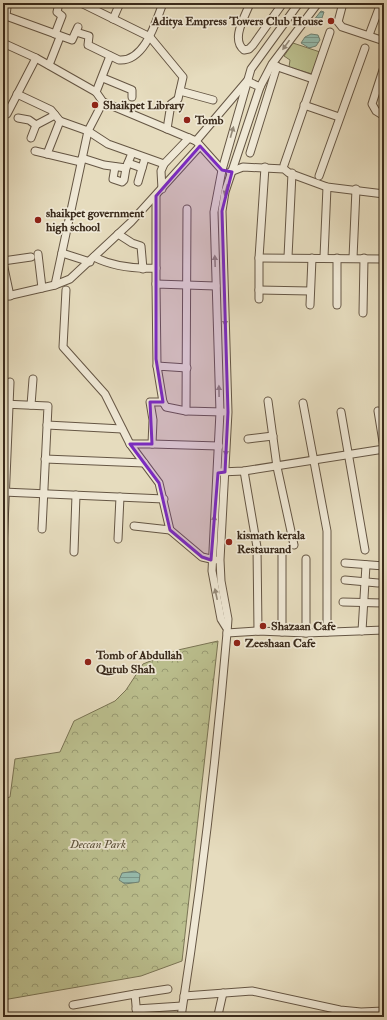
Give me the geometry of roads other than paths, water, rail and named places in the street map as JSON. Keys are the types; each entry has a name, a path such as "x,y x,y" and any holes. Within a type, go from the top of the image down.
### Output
{"street":[{"path":"49,65 62,16 57,12 59,3"},
{"path":"81,3 150,37 183,77 177,100 171,104 167,129"},
{"path":"113,19 120,3"},
{"path":"7,7 6,16 40,27 57,36 73,40 77,29 89,36 88,44 110,56 129,62 150,37 162,3"},
{"path":"250,3 238,34 238,41 242,48 249,49 274,20 283,3"},
{"path":"181,1017 200,891 212,790 228,619 221,581 220,560 220,412 214,212 222,170 251,69 300,3"},
{"path":"227,630 221,619 211,560 228,412 222,211 225,192 260,87 276,66 318,3"},
{"path":"343,3 338,17 339,24 384,41"},
{"path":"368,35 381,3"},
{"path":"274,20 282,26"},
{"path":"284,165 330,32"},
{"path":"3,43 36,58 96,92 102,102 195,142 222,170 232,172 243,167 284,169 327,187 356,189 384,194"},
{"path":"319,176 365,48"},
{"path":"96,92 103,78 110,56"},
{"path":"6,114 36,58"},
{"path":"276,66 313,79"},
{"path":"250,153 276,66"},
{"path":"384,67 372,104 376,111 384,116"},
{"path":"103,78 132,90 132,97"},
{"path":"247,81 260,87"},
{"path":"42,288 35,255 3,262 6,297 55,285 70,279 92,260 162,190 195,142 247,81"},
{"path":"180,91 213,100"},
{"path":"17,94 51,110 57,118 88,131 108,144 164,164"},
{"path":"55,285 88,131 102,102"},
{"path":"304,105 339,117"},
{"path":"18,118 29,120 36,125"},
{"path":"36,125 57,118"},
{"path":"47,154 57,118"},
{"path":"31,138 36,125"},
{"path":"162,190 161,171 164,164 195,142"},
{"path":"35,151 115,167 127,165 142,168"},
{"path":"115,167 114,180 122,182 124,180 127,165 132,153"},
{"path":"138,182 145,158"},
{"path":"259,299 265,167"},
{"path":"288,257 292,173"},
{"path":"324,257 327,187"},
{"path":"353,258 356,189"},
{"path":"156,196 157,366 163,402 166,407 186,411 228,412"},
{"path":"186,411 188,285 187,209"},
{"path":"118,234 132,244 141,246 143,269"},
{"path":"62,253 105,263 143,269 156,268"},
{"path":"260,258 324,257 384,259"},
{"path":"310,305 312,258"},
{"path":"337,258 337,305"},
{"path":"363,313 364,258"},
{"path":"156,284 216,286"},
{"path":"66,290 63,347 105,394 130,444 159,483 164,499 170,530"},
{"path":"259,290 310,291"},
{"path":"157,366 187,368"},
{"path":"31,405 33,379"},
{"path":"3,550 6,404 10,382"},
{"path":"268,401 277,467 294,545"},
{"path":"152,444 153,420 150,402 163,402"},
{"path":"303,403 327,531 327,632"},
{"path":"6,404 48,406 42,529"},
{"path":"221,472 277,467 384,449 378,411"},
{"path":"341,412 365,550"},
{"path":"47,425 122,429"},
{"path":"248,439 273,436"},
{"path":"130,444 219,446"},
{"path":"45,459 144,463"},
{"path":"244,471 257,547 258,631"},
{"path":"4,492 164,499"},
{"path":"74,552 76,495"},
{"path":"118,539 120,497"},
{"path":"134,526 170,530 202,557 211,560 220,560"},
{"path":"282,553 282,632"},
{"path":"306,559 306,633"},
{"path":"345,563 384,566"},
{"path":"362,631 366,565"},
{"path":"345,580 378,582"},
{"path":"343,602 382,603"},
{"path":"227,630 306,633 384,630"},
{"path":"73,1006 168,989"},
{"path":"184,996 261,992 340,1010 361,1012 384,1011"},
{"path":"218,1015 223,993"},
{"path":"135,994 137,1017"},
{"path":"136,1009 182,1006"}],"place":[{"name":"Aditya Empress Towers Club House","path":"331,21"},
{"name":"Shaikpet Library","path":"95,105"},
{"name":"Tomb","path":"187,120"},
{"name":"shaikpet government high school","path":"38,220"},
{"name":"kismath kerala Restaurand","path":"229,542"},
{"name":"Shazaan Cafe","path":"263,626"},
{"name":"Zeeshaan Cafe","path":"237,643"},
{"name":"Tomb of Abdullah Qutub Shah","path":"88,662"}],"park label":[{"name":"Deccan Park","path":"98,844"}]}
